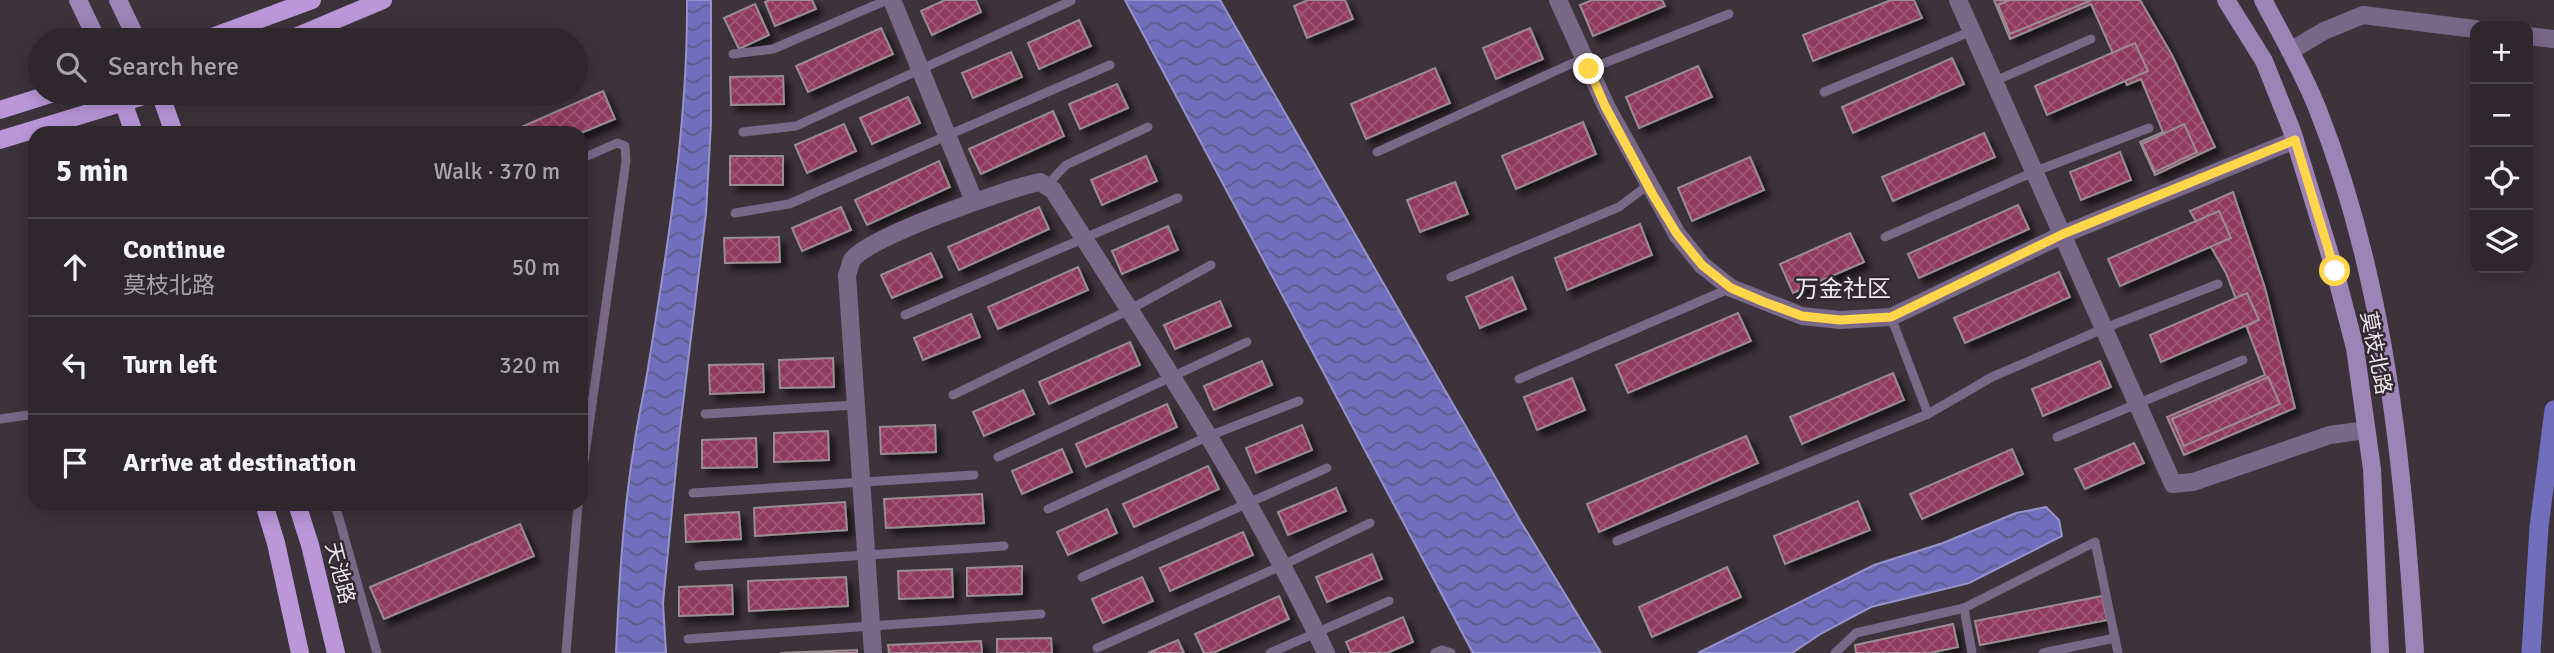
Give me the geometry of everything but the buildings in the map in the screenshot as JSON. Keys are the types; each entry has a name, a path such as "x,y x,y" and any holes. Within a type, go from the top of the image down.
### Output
{"main road":[{"path":"236,28 312,0"},
{"path":"316,28 383,0"},
{"path":"0,110 28,101"},
{"path":"40,126 101,105"},
{"path":"124,105 131,126"},
{"path":"164,105 172,126"},
{"path":"0,140 28,130"},
{"path":"266,511 276,543 300,653"},
{"name":"天池路","path":"299,511 336,653"}],"street":[{"path":"78,0 91,28"},
{"path":"118,0 131,28"},
{"path":"892,0 974,201"},
{"path":"1558,0 1605,106 1677,234 1702,265 1731,288 1802,316 1840,320 1891,317 2063,234 2295,140"},
{"path":"1958,0 2173,484 2193,482 2330,435 2366,430"},
{"name":"莫枝北路","path":"2226,0 2264,61 2295,140 2335,271 2354,348 2372,469 2380,653"},
{"name":"莫枝北路","path":"2263,0 2318,110 2345,189 2366,267 2386,359 2400,452 2415,653"},
{"path":"2290,51 2324,31 2363,15 2470,28"},
{"path":"2533,37 2554,39"},
{"path":"873,653 847,275 853,258 884,239 974,201 1040,182 1053,190 1209,436 1326,653"}],"lane":[{"path":"733,54 773,49 887,0"},
{"path":"743,132 796,126 1071,1"},
{"path":"1377,152 1587,63 1729,14"},
{"path":"1825,92 1972,31"},
{"path":"1995,81 2091,39"},
{"path":"735,213 789,204 1110,65"},
{"path":"1046,186 1066,165 1148,127"},
{"path":"1885,237 2036,171 2149,128"},
{"path":"588,156 617,143 625,146 626,161 588,433"},
{"path":"1451,277 1619,207 1648,185"},
{"path":"905,315 1178,198"},
{"path":"953,395 1129,310 1211,265"},
{"path":"1617,541 1928,414 1992,377 2105,328 2218,284"},
{"path":"1519,379 1731,288"},
{"path":"1891,317 1928,414"},
{"path":"998,457 1247,342"},
{"path":"2057,437 2243,360"},
{"path":"1048,509 1209,436 1299,401"},
{"path":"705,414 856,405"},
{"path":"0,419 28,415"},
{"path":"1082,577 1327,468"},
{"path":"694,494 974,475"},
{"path":"337,511 377,653"},
{"path":"566,653 577,511"},
{"path":"1097,648 1370,523"},
{"path":"1838,652 1856,633 1964,608 2095,541 2118,653"},
{"path":"699,566 1004,546"},
{"path":"1270,653 1390,600"},
{"path":"1964,608 1972,653"},
{"path":"688,639 1041,614"},
{"path":"2043,653 2115,638"},
{"path":"1435,653 1442,650 1451,653"}],"water":[{"path":"687,0 711,0 711,123 706,213 679,437 663,603 666,653 616,653 627,497 675,188 684,94"},
{"path":"1125,0 1220,0 1521,522 1601,653 1473,653"},
{"path":"2046,507 2059,520 2062,536 1969,583 1871,607 1822,633 1792,653 1698,653 1874,565 1943,543 2016,513"}],"waterway":[{"path":"2531,653 2539,527 2554,410"}],"district":[{"name":"万金社区","path":"1843,289"}],"route":[{"path":"1589,69 1605,106 1653,195 1677,234 1702,265 1731,288 1802,316 1840,320 1891,317 2063,234 2295,140 2335,271"}]}
